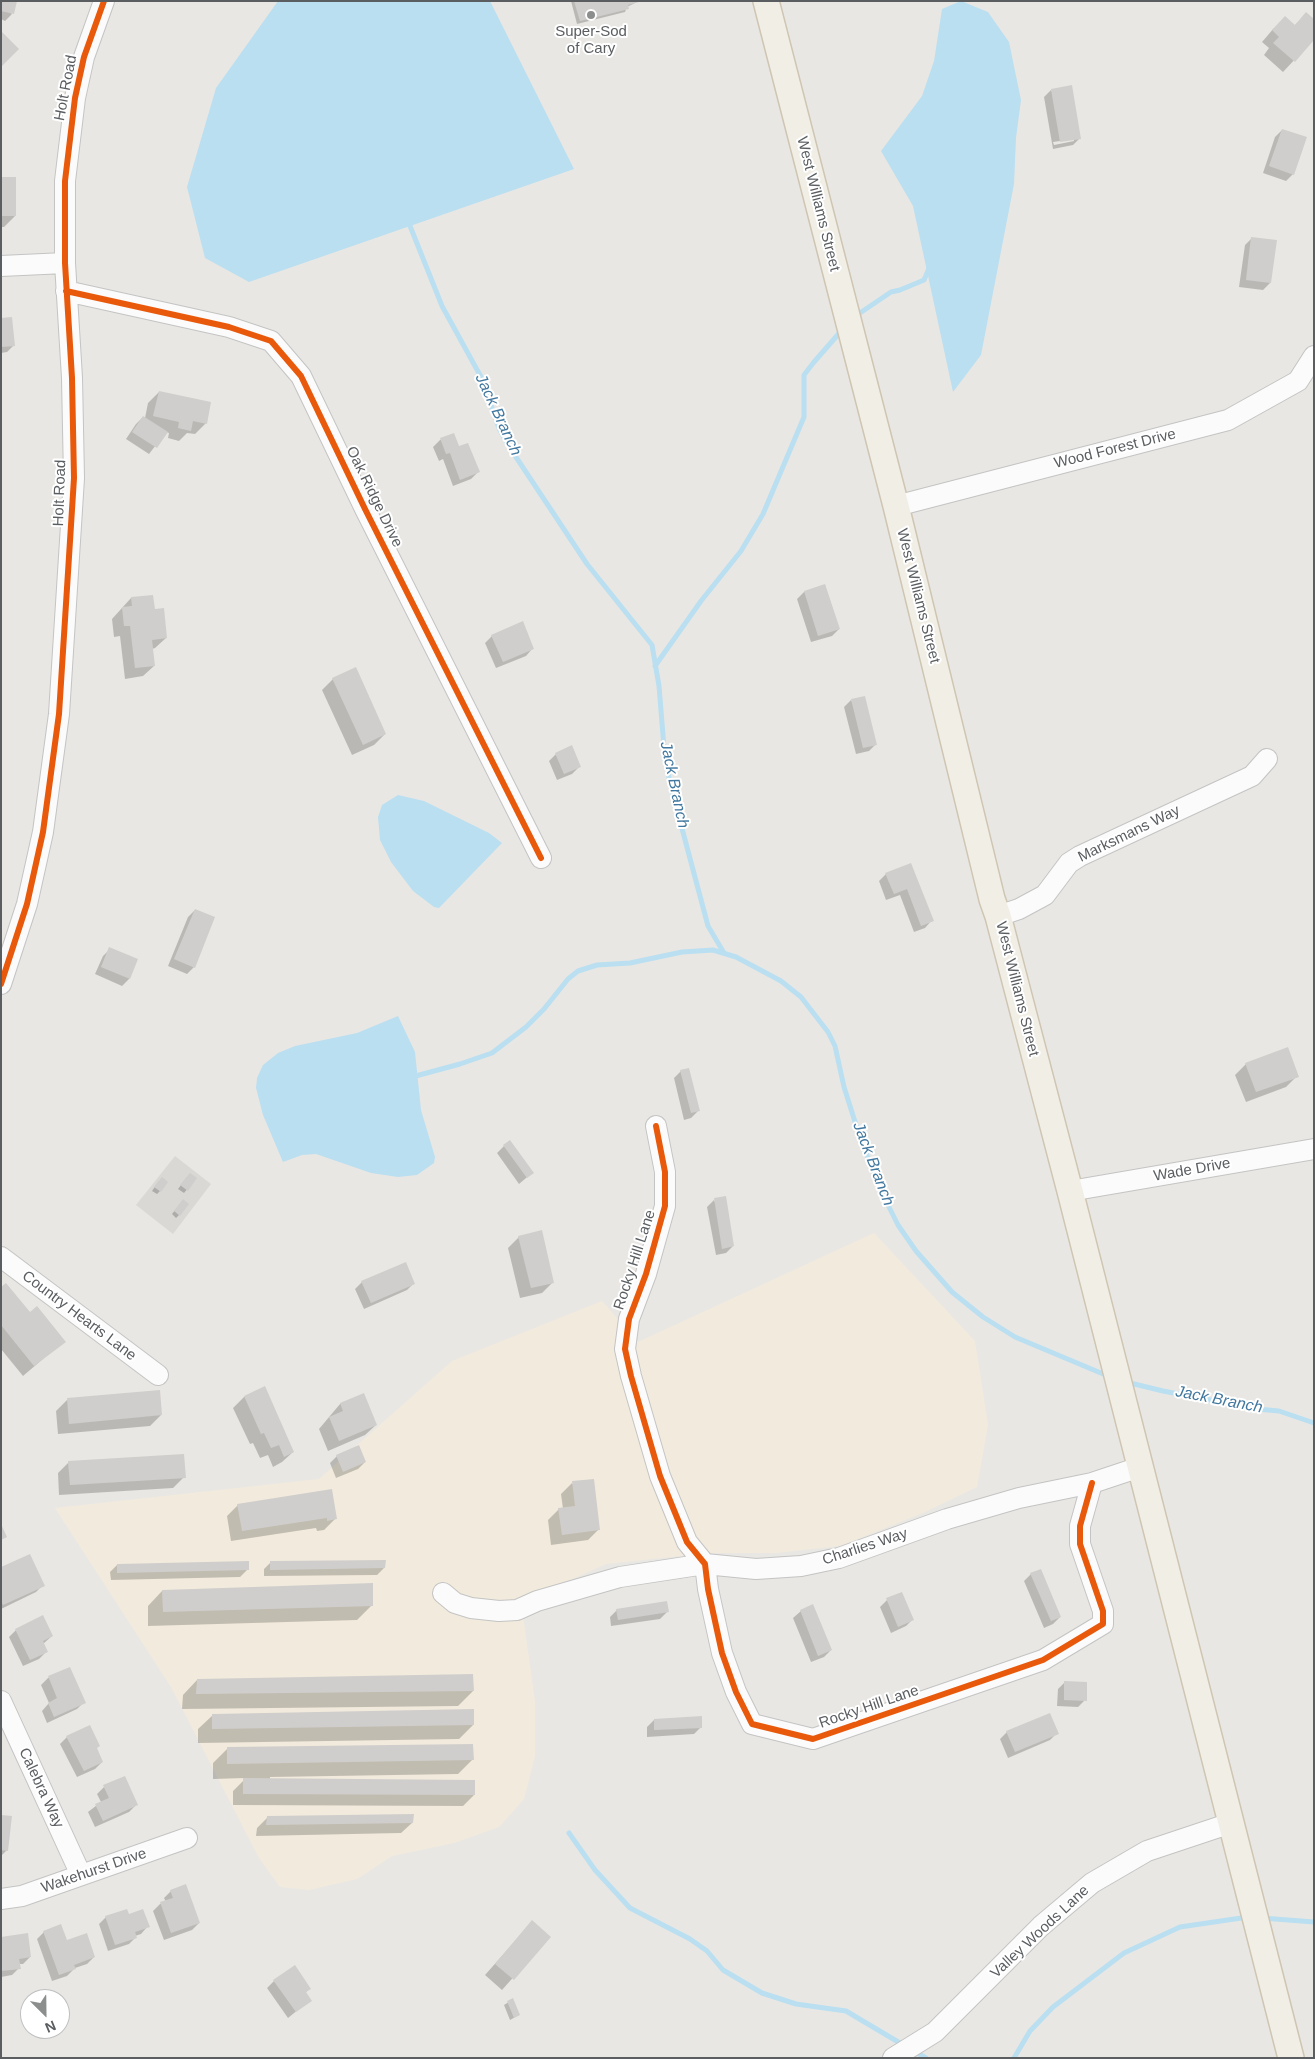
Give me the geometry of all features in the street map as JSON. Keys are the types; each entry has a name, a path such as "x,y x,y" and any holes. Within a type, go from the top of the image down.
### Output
{"main road":[{"name":"West Williams Street","path":"766,1 896,506 992,899 1070,1191 1291,2058"}],"street":[{"name":"Holt Road","path":"1,984 27,904 43,832 58,714 74,478 72,378 65,263 65,181 71,122 84,57 104,1"},
{"path":"1,266 65,263"},
{"name":"Oak Ridge Drive","path":"66,291 229,327 270,341 301,376 365,509 541,858"},
{"name":"Wood Forest Drive","path":"896,506 1228,420 1298,381 1314,356"},
{"name":"Marksmans Way","path":"998,916 1019,909 1045,895 1069,863 1080,856 1252,776 1267,759"},
{"name":"Rocky Hill Lane","path":"656,1126 665,1172 664,1206 646,1274 628,1319 625,1349 660,1476 687,1542 705,1564 708,1589 722,1652 736,1692 752,1724 813,1739 1043,1660 1103,1624 1103,1611 1080,1544 1080,1526 1092,1483"},
{"name":"Wade Drive","path":"1070,1191 1314,1149"},
{"name":"Country Hearts Lane","path":"1,1257 158,1375"},
{"name":"Charlies Way","path":"443,1593 455,1603 499,1612 517,1610 538,1601 620,1577 705,1564 756,1569 801,1566 829,1560 947,1519 1019,1498 1092,1483 1140,1467"},
{"name":"Calebra Way","path":"1,1701 82,1875"},
{"name":"Valley Woods Lane","path":"893,2058 935,2032 1041,1926 1092,1884 1147,1851 1232,1823"},
{"name":"Wakehurst Drive","path":"1,1899 22,1896 186,1838"}],"shaded area":[{"path":"175,1156 211,1184 173,1234 136,1205"},
{"path":"874,1233 975,1341 988,1425 977,1487 923,1513 840,1546 776,1553 709,1553 606,1564 521,1602 535,1701 535,1756 524,1799 499,1827 454,1843 392,1856 357,1879 309,1890 280,1887 259,1858 171,1687 55,1508 319,1479 452,1361 602,1301 638,1342"}],"water":[{"path":"278,1 490,1 574,169 249,282 205,258 187,187 216,88"},
{"path":"961,1 988,12 1009,42 1021,100 1016,138 1014,184 981,355 953,392 913,206 881,151 922,96 934,61 942,9"},
{"path":"398,795 424,801 489,833 502,843 439,908 434,907 413,891 391,862 380,840 378,817 382,805"},
{"path":"398,1016 415,1052 421,1110 435,1157 434,1163 417,1175 398,1177 371,1173 316,1154 302,1155 283,1162 263,1115 256,1088 257,1078 263,1065 278,1053 295,1046 357,1033"}],"building":[{"path":"1,1 17,1 14,14 1,11"},
{"name":"Super-Sod of Cary","path":"574,1 639,2 628,5 629,9 580,21"},
{"path":"1306,12 1314,19 1314,40 1295,62 1273,43 1279,37 1272,30 1285,16 1295,25"},
{"path":"1,31 19,49 1,67"},
{"path":"1072,85 1081,139 1060,142 1051,89"},
{"path":"1282,129 1307,137 1294,175 1269,166"},
{"path":"1,177 16,177 16,216 1,216"},
{"path":"1251,237 1277,240 1271,283 1246,280"},
{"path":"12,317 15,346 1,347 1,318"},
{"path":"159,391 211,402 207,424 193,421 191,431 178,428 179,422 153,416"},
{"path":"143,416 168,432 157,448 132,432"},
{"path":"454,433 459,446 468,443 480,472 460,480 450,453 446,454 440,438"},
{"path":"825,584 840,629 818,636 804,591"},
{"path":"153,595 155,609 164,608 167,638 152,640 155,666 135,668 130,626 124,626 122,607 132,606 131,597"},
{"path":"523,621 534,649 503,662 491,635"},
{"path":"356,667 386,734 363,745 332,678"},
{"path":"865,696 877,745 863,748 851,699"},
{"path":"572,745 581,767 564,774 555,753"},
{"path":"911,863 934,921 921,926 907,889 894,894 885,873"},
{"path":"195,909 215,917 195,968 174,959"},
{"path":"109,947 138,959 130,979 101,967"},
{"path":"1288,1047 1299,1077 1256,1092 1245,1063"},
{"path":"689,1068 700,1111 691,1113 680,1070"},
{"path":"510,1140 534,1173 527,1178 503,1145"},
{"path":"190,1173 197,1178 188,1191 180,1185"},
{"path":"162,1177 168,1182 161,1192 154,1187"},
{"path":"726,1196 734,1246 722,1249 714,1198"},
{"path":"183,1199 189,1204 180,1216 174,1211"},
{"path":"542,1230 554,1283 531,1288 518,1236"},
{"path":"406,1262 415,1284 371,1303 361,1281"},
{"path":"6,1283 30,1312 37,1306 66,1342 34,1366 1,1325 1,1287"},
{"path":"265,1386 294,1452 284,1457 279,1445 271,1448 264,1433 261,1434 244,1396"},
{"path":"160,1390 162,1415 69,1424 67,1398"},
{"path":"364,1393 377,1425 339,1441 329,1417 343,1411 340,1403"},
{"path":"359,1445 366,1462 343,1472 336,1455"},
{"path":"184,1454 186,1478 70,1485 68,1461"},
{"path":"594,1479 600,1530 562,1535 558,1508 575,1506 572,1481"},
{"path":"332,1489 337,1519 327,1521 327,1518 242,1531 237,1504"},
{"path":"1,1524 7,1537 1,1540"},
{"path":"30,1554 45,1586 3,1605 1,1601 1,1567"},
{"path":"386,1560 385,1568 270,1570 270,1561"},
{"path":"249,1561 249,1570 117,1573 117,1564"},
{"path":"1041,1569 1061,1617 1051,1621 1030,1573"},
{"path":"373,1583 373,1606 163,1612 162,1590"},
{"path":"902,1592 914,1620 898,1627 886,1598"},
{"path":"667,1601 669,1612 618,1620 616,1609"},
{"path":"813,1604 832,1650 818,1656 800,1610"},
{"path":"43,1615 53,1636 43,1641 48,1652 30,1660 15,1629"},
{"path":"70,1667 86,1703 54,1717 48,1703 57,1698 48,1676"},
{"path":"473,1674 474,1691 196,1694 197,1679"},
{"path":"1064,1681 1087,1682 1087,1701 1064,1700"},
{"path":"474,1709 474,1725 212,1729 212,1714"},
{"path":"1050,1713 1059,1734 1015,1752 1006,1731"},
{"path":"702,1716 702,1728 654,1730 654,1719"},
{"path":"90,1725 100,1746 97,1748 103,1762 84,1771 66,1736"},
{"path":"473,1744 474,1760 227,1764 227,1747"},
{"path":"125,1776 138,1805 103,1821 95,1804 109,1798 103,1785"},
{"path":"243,1778 475,1780 475,1795 243,1794"},
{"path":"414,1814 413,1823 266,1825 267,1816"},
{"path":"1,1815 12,1816 8,1851 1,1850"},
{"path":"186,1884 200,1923 171,1933 160,1902 173,1898 170,1890"},
{"path":"127,1909 129,1914 143,1909 150,1927 135,1932 137,1938 115,1945 105,1916"},
{"path":"532,1920 551,1937 514,1980 495,1964"},
{"path":"61,1924 67,1940 87,1933 95,1957 74,1965 76,1969 59,1975 43,1931"},
{"path":"28,1933 31,1957 19,1959 21,1969 1,1971 1,1937"},
{"path":"295,1965 311,1989 306,1992 312,2001 296,2012 273,1980"},
{"path":"513,1998 520,2015 514,2018 507,2001"}],"waterway":[{"name":"Jack Branch","path":"408,221 442,306 481,377 499,428 508,445 587,564 652,645 659,686 665,760 672,791 708,926 724,953"},
{"path":"857,315 891,292 924,280 930,266"},
{"path":"655,666 701,601 741,551 763,514 804,417 804,375 842,330"},
{"name":"Jack Branch","path":"412,1077 492,1053 526,1027 544,1009 568,979 578,971 597,965 630,963 682,952 713,950 736,957 781,981 801,997 828,1032 835,1046 844,1087 862,1144 889,1207 898,1225 916,1251 952,1292 983,1317 1015,1337 1108,1376"},
{"name":"Jack Branch","path":"1126,1382 1257,1409 1279,1411 1314,1423"},
{"path":"569,1833 595,1870 630,1908 690,1939 707,1951 723,1970 762,1993 796,2004 846,2011 905,2046"},
{"path":"1014,2058 1030,2031 1053,2007 1124,1953 1180,1927 1248,1917"},
{"path":"1262,1918 1314,1922"},
{"path":"914,2051 926,2058"}],"cycle path":[{"path":"1,984 27,904 43,832 59,714 74,478 72,378 65,263 65,181 75,98 84,57 104,1"},
{"path":"66,291 229,327 271,341 301,376 365,509 541,858"},
{"path":"656,1126 665,1172 665,1206 646,1274 629,1319 625,1349 660,1476 687,1542 705,1564 708,1589 722,1653 736,1692 752,1724 813,1739 1043,1660 1103,1624 1103,1611 1080,1544 1080,1526 1092,1483"}],"place":[{"name":"Super-Sod of Cary","path":"591,15"}]}
